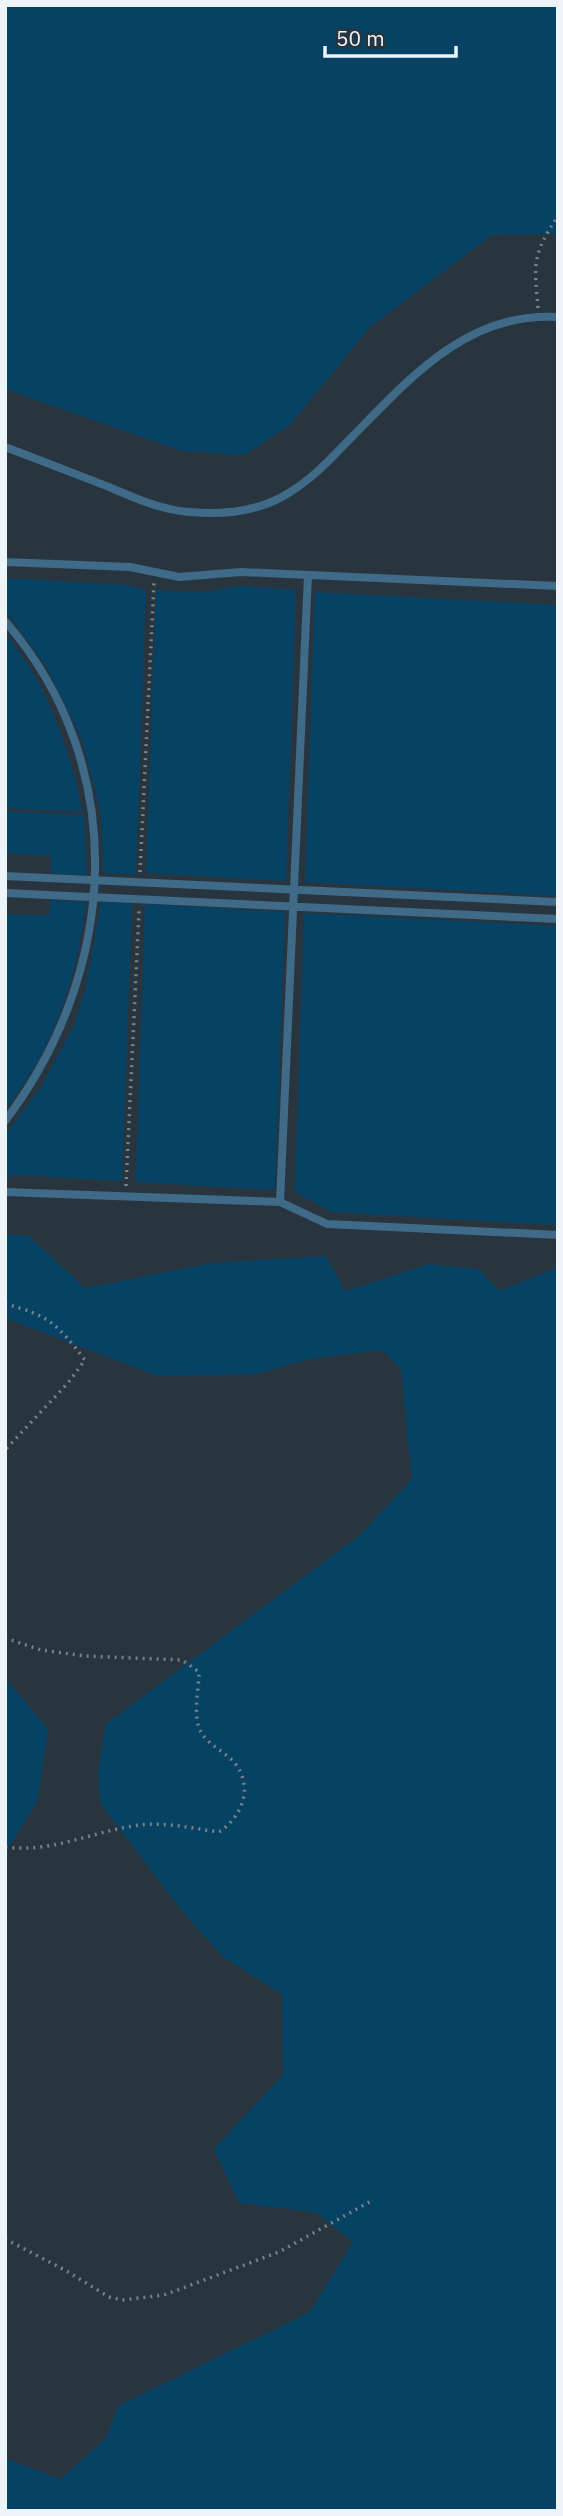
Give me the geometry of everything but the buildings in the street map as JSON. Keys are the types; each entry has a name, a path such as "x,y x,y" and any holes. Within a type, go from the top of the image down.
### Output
{"lane":[{"path":"5,447 163,508 217,513 256,508 285,496 311,479 421,367 448,346 489,327 538,317 558,317"},
{"path":"5,562 130,567 179,576 241,572 558,586"},
{"path":"279,1202 308,575"},
{"path":"5,621 41,671 62,712 77,754 89,797 96,880 88,946 66,1019 44,1064 5,1121"},
{"path":"5,876 558,902"},
{"path":"5,893 558,919"},
{"path":"5,1192 279,1202 327,1224 558,1235"}],"path":[{"path":"538,317 535,258 539,243 558,216"},
{"path":"5,1304 46,1317 64,1332 85,1360 68,1383 5,1450"},
{"path":"5,1639 41,1650 85,1656 182,1660 199,1672 197,1720 202,1734 234,1762 243,1779 244,1803 233,1823 219,1832 166,1823 132,1826 52,1848 5,1847"},
{"path":"5,2239 109,2297 122,2300 164,2295 279,2252 373,2200"}],"shaded area":[{"path":"5,5 558,5 558,234 492,235 370,327 289,426 244,455 182,451 5,389"},
{"path":"5,578 126,585 146,590 136,875 104,873 100,809 82,740 47,668 5,610"},
{"path":"241,586 296,590 286,881 146,873 156,590 202,592"},
{"path":"315,592 558,605 558,896 305,882"},
{"path":"5,633 33,674 55,718 71,764 83,812 5,808"},
{"path":"5,811 84,815 87,875 51,873 51,856 7,853 5,872"},
{"path":"50,900 86,902 76,959 50,1038 5,1110 5,914 49,916"},
{"path":"101,902 132,903 122,1181 15,1175 5,1179 5,1135 41,1087 74,1025 86,987"},
{"path":"145,904 285,912 275,1190 136,1182"},
{"path":"304,913 558,926 558,1225 332,1212 295,1192"},
{"path":"5,1234 29,1236 85,1288 212,1263 326,1256 345,1291 429,1264 479,1269 500,1291 558,1267 558,2511 5,2511 5,2458 61,2479 106,2438 118,2406 310,2312 353,2242 315,2212 239,2203 214,2149 283,2075 282,1994 223,1957 181,1910 100,1803 98,1771 106,1724 360,1535 412,1479 401,1370 383,1350 309,1359 256,1374 158,1376 5,1318"},
{"path":"5,1678 48,1729 38,1800 5,1854"}]}
